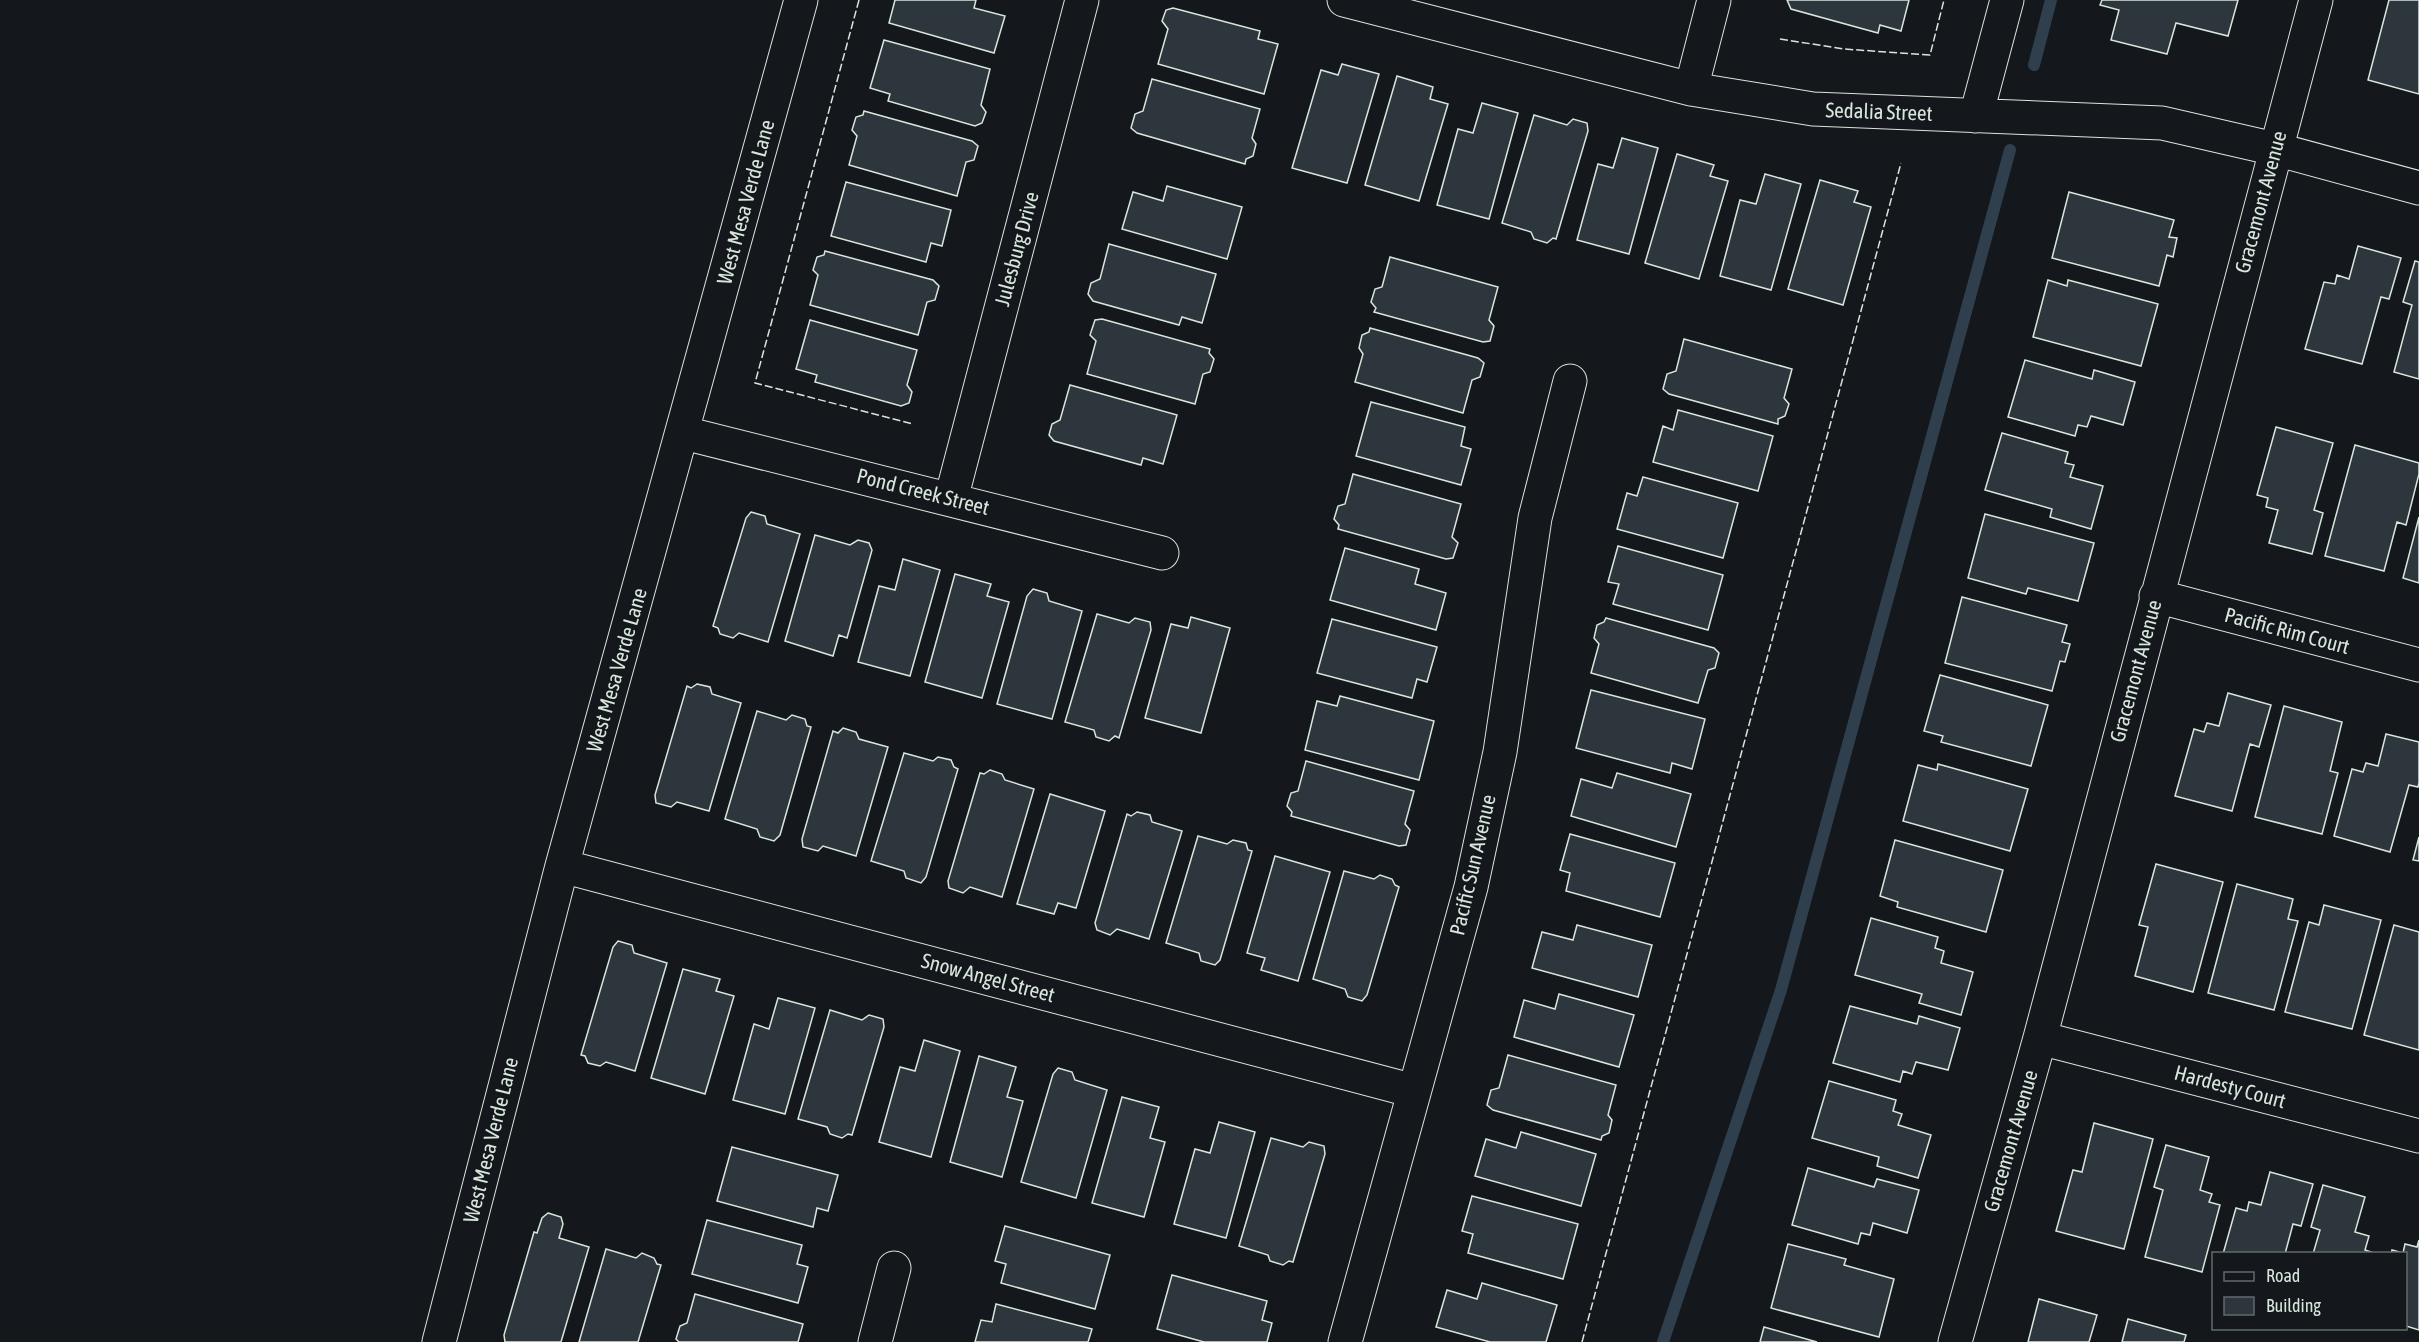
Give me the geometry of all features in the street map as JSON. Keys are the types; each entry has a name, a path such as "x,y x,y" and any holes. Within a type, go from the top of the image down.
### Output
{"street":[{"name":"West Mesa Verde Lane","path":"439,1342 562,866 684,433 801,0"},
{"name":"Julesburg Drive","path":"951,499 1083,0"},
{"name":"Sedalia Street","path":"1344,0 1690,89 1813,109 2162,123 2275,149 2419,188"},
{"path":"1690,89 1714,0"},
{"path":"1976,116 2007,0"},
{"name":"Gracemont Avenue","path":"1954,1342 2040,1038 2316,0"},
{"name":"Pacific Sun Avenue","path":"1345,1342 1471,886 1500,752 1535,518 1570,381"},
{"name":"Pond Creek Street","path":"684,433 1162,553"},
{"name":"Pacific Rim Court","path":"2156,596 2419,665"},
{"name":"Snow Angel Street","path":"562,866 1414,1090"},
{"name":"Hardesty Court","path":"2040,1038 2419,1136"},
{"path":"875,1342 894,1268"}],"building":[{"path":"895,0 976,0 974,8 1005,16 994,53 889,23"},
{"path":"1787,0 1909,0 1901,31 1880,25 1878,33 1791,9"},
{"path":"2102,0 2238,0 2228,36 2176,23 2167,54 2111,40 2119,10 2100,5"},
{"path":"2389,0 2419,0 2419,94 2368,80"},
{"path":"1173,8 1260,31 1258,39 1278,44 1264,94 1158,64 1168,29 1162,21 1166,10"},
{"path":"884,40 990,69 981,105 986,112 982,123 975,126 888,101 890,94 870,88"},
{"path":"1342,64 1379,74 1347,183 1292,168 1321,70 1338,75"},
{"path":"1397,76 1433,87 1430,99 1448,104 1419,201 1365,185"},
{"path":"1152,79 1260,109 1252,138 1256,144 1253,156 1246,159 1245,164 1137,133 1131,128 1135,114 1143,111"},
{"path":"1482,103 1518,113 1489,219 1437,205 1458,129 1473,133"},
{"path":"864,111 972,141 978,146 974,160 966,162 957,196 849,165 857,136 852,130 856,117 863,115"},
{"path":"1534,115 1567,125 1573,119 1587,123 1588,131 1556,239 1553,238 1547,243 1534,239 1531,232 1502,223"},
{"path":"1622,138 1658,148 1629,254 1577,240 1598,164 1613,168"},
{"path":"1677,154 1714,165 1710,176 1728,181 1699,279 1645,263"},
{"path":"1765,174 1801,184 1771,290 1720,276 1740,200 1756,204"},
{"path":"1820,180 1858,191 1854,202 1871,207 1843,305 1788,289"},
{"path":"846,182 951,210 942,246 931,243 926,262 831,236"},
{"path":"1167,186 1242,207 1227,259 1122,229 1133,192 1163,201"},
{"path":"2069,192 2174,220 2169,237 2177,238 2173,257 2167,255 2159,286 2052,258"},
{"path":"1109,244 1216,274 1202,323 1182,317 1179,325 1093,301 1088,294 1091,283 1100,279"},
{"path":"2358,246 2401,258 2389,299 2381,297 2362,364 2305,349 2324,282 2335,284 2337,275 2349,279"},
{"path":"825,251 933,280 939,286 935,300 927,302 918,335 810,305 818,275 813,270 817,257 824,255"},
{"path":"1390,257 1498,287 1489,320 1494,326 1490,341 1483,342 1374,312 1376,308 1371,302 1375,289 1382,287"},
{"path":"2415,261 2419,262 2419,379 2394,372 2412,305 2403,302"},
{"path":"2048,280 2067,286 2068,280 2158,304 2141,366 2033,337"},
{"path":"1102,319 1210,349 1209,353 1214,359 1210,372 1203,374 1195,404 1087,374 1096,341 1090,335 1095,320"},
{"path":"810,320 917,350 907,385 912,392 909,403 901,406 815,382 817,375 796,369"},
{"path":"1370,328 1478,358 1484,363 1480,377 1472,380 1463,413 1355,382 1363,354 1359,348 1362,335 1369,332"},
{"path":"1684,339 1792,369 1784,398 1789,404 1785,416 1778,419 1778,424 1669,394 1663,389 1667,374 1676,371"},
{"path":"2025,360 2092,379 2094,370 2135,382 2123,425 2091,416 2087,427 2078,425 2075,436 2008,417"},
{"path":"1070,385 1177,415 1163,464 1143,458 1141,465 1054,441 1049,435 1052,424 1060,420"},
{"path":"1371,402 1465,427 1461,446 1471,449 1461,485 1356,456"},
{"path":"1678,410 1773,436 1758,491 1653,462 1663,426 1673,430"},
{"path":"2276,427 2333,443 2314,510 2323,513 2312,554 2269,543 2278,510 2266,507 2268,498 2257,495"},
{"path":"2002,433 2068,452 2065,463 2074,465 2070,477 2103,486 2091,529 2050,517 2052,509 1985,490"},
{"path":"2355,445 2419,463 2419,474 2406,525 2397,522 2384,571 2325,556"},
{"path":"1353,474 1461,504 1452,537 1458,543 1453,558 1446,559 1338,529 1339,525 1334,519 1338,506 1345,504"},
{"path":"1643,477 1738,503 1723,558 1617,529 1627,493 1637,496"},
{"path":"751,512 765,516 767,524 800,534 768,642 739,633 733,638 720,634 718,628 713,626 746,518"},
{"path":"1985,514 2094,543 2078,601 2028,588 2026,594 1968,578"},
{"path":"2419,517 2419,583 2403,578"},
{"path":"815,535 850,545 858,540 869,543 872,550 847,638 839,635 833,656 785,641"},
{"path":"1618,546 1723,575 1708,630 1613,604 1619,584 1608,582"},
{"path":"1345,548 1419,569 1415,584 1446,593 1436,630 1330,600"},
{"path":"903,559 940,570 910,676 858,662 879,586 895,590"},
{"path":"955,574 991,584 987,596 1009,602 982,698 925,682"},
{"path":"1033,589 1047,593 1049,601 1082,611 1052,719 997,704 1027,596"},
{"path":"1962,597 2067,625 2062,642 2070,644 2065,662 2060,661 2052,691 1945,663"},
{"path":"1097,614 1129,623 1135,618 1150,622 1151,630 1119,738 1115,736 1109,741 1096,737 1094,730 1065,722"},
{"path":"1191,617 1230,628 1201,733 1145,718 1171,624 1188,628"},
{"path":"1606,618 1714,648 1719,653 1715,668 1708,670 1698,703 1591,673 1599,644 1594,638 1597,625 1604,622"},
{"path":"1332,619 1437,647 1427,682 1417,679 1412,698 1317,673"},
{"path":"1940,675 2048,705 2031,766 1941,742 1943,736 1924,731"},
{"path":"697,684 710,687 712,694 741,703 709,811 677,802 671,807 656,803 655,795 687,686 691,688"},
{"path":"1591,690 1705,719 1692,769 1672,763 1670,773 1576,748"},
{"path":"2228,693 2271,705 2259,747 2250,744 2232,811 2175,796 2194,729 2204,732 2207,723 2219,726"},
{"path":"1340,696 1434,721 1419,780 1305,750 1317,701 1337,706"},
{"path":"2284,706 2342,722 2330,771 2338,773 2322,834 2255,817"},
{"path":"757,711 786,720 792,715 805,719 807,726 811,727 780,835 774,841 760,837 757,829 725,819"},
{"path":"843,728 856,732 859,739 888,747 856,856 823,846 818,851 803,847 802,839 833,731 838,733"},
{"path":"2386,734 2419,742 2418,787 2409,785 2390,852 2334,836 2352,769 2363,772 2366,763 2378,766"},
{"path":"904,753 933,761 938,757 951,760 954,767 958,769 926,877 921,883 906,878 904,871 871,861"},
{"path":"1306,761 1414,791 1405,824 1410,830 1406,845 1399,846 1291,816 1292,812 1287,806 1291,793 1298,791"},
{"path":"1938,764 2028,789 2010,851 1903,821 1918,765 1937,770"},
{"path":"990,770 1002,774 1005,780 1034,789 1002,897 970,887 963,893 949,888 948,881 980,773 984,774"},
{"path":"1617,773 1691,794 1676,847 1571,816 1581,779 1612,788"},
{"path":"1050,794 1105,811 1076,908 1058,903 1054,914 1017,904"},
{"path":"1137,812 1150,815 1152,822 1182,831 1149,939 1117,929 1110,935 1097,930 1095,923 1127,814 1131,816"},
{"path":"1570,834 1675,863 1660,917 1566,891 1570,873 1560,870"},
{"path":"1198,836 1227,844 1233,840 1246,843 1248,850 1252,851 1220,960 1215,965 1201,961 1199,953 1166,943"},
{"path":"2419,837 2419,861 2413,860"},
{"path":"1895,840 2003,870 1986,932 1897,907 1898,902 1880,896"},
{"path":"1275,856 1330,872 1298,981 1261,970 1265,958 1247,953"},
{"path":"2156,864 2223,882 2193,992 2135,976 2148,927 2139,925"},
{"path":"1344,871 1374,879 1380,875 1392,879 1399,887 1367,995 1362,1001 1348,997 1345,989 1313,979"},
{"path":"2237,884 2293,899 2288,919 2298,921 2274,1010 2208,993"},
{"path":"2324,905 2381,920 2352,1029 2285,1012 2309,922 2319,925"},
{"path":"1871,918 1938,937 1935,948 1944,951 1941,963 1973,972 1961,1015 1919,1003 1922,994 1855,975"},
{"path":"1577,925 1652,945 1638,997 1532,968 1542,932 1573,940"},
{"path":"2394,925 2419,932 2419,1050 2364,1035"},
{"path":"618,941 632,945 634,953 667,963 635,1071 606,1062 600,1066 588,1063 585,1056 581,1055 613,947"},
{"path":"683,969 720,979 716,991 734,996 705,1094 651,1078"},
{"path":"1559,994 1634,1015 1619,1067 1514,1037 1524,1000 1555,1009"},
{"path":"778,998 815,1008 785,1114 733,1100 754,1024 769,1029"},
{"path":"1850,1006 1917,1024 1919,1016 1960,1028 1948,1070 1916,1062 1912,1074 1903,1071 1900,1082 1833,1063"},
{"path":"830,1010 862,1020 869,1015 883,1019 884,1027 852,1135 848,1134 842,1138 830,1134 827,1127 798,1119"},
{"path":"924,1040 960,1051 931,1157 879,1142 900,1067 915,1071"},
{"path":"1508,1055 1616,1085 1608,1115 1612,1120 1609,1133 1602,1136 1601,1140 1493,1110 1487,1105 1491,1090 1499,1088"},
{"path":"979,1056 1016,1067 1007,1097 1023,1101 1002,1177 950,1162"},
{"path":"1058,1068 1072,1072 1075,1080 1107,1090 1076,1198 1021,1182 1053,1074"},
{"path":"1829,1081 1896,1100 1893,1111 1902,1114 1898,1125 1931,1135 1918,1178 1877,1166 1879,1157 1812,1138"},
{"path":"1122,1097 1159,1107 1150,1138 1165,1142 1144,1217 1092,1203"},
{"path":"1219,1122 1255,1132 1226,1238 1174,1224 1195,1149 1210,1153"},
{"path":"2094,1123 2153,1139 2124,1249 2056,1231 2073,1170 2082,1172"},
{"path":"1521,1132 1596,1154 1581,1206 1475,1176 1486,1139 1516,1148"},
{"path":"1271,1138 1303,1147 1309,1142 1324,1146 1325,1154 1293,1262 1289,1261 1283,1265 1270,1261 1268,1255 1239,1246"},
{"path":"2166,1145 2209,1157 2200,1190 2212,1194 2209,1202 2220,1205 2202,1272 2145,1257 2163,1190 2154,1187"},
{"path":"732,1147 838,1175 828,1211 817,1208 813,1227 717,1201"},
{"path":"1808,1168 1874,1187 1877,1179 1919,1190 1907,1233 1873,1223 1870,1235 1861,1233 1858,1244 1792,1225"},
{"path":"2270,1172 2313,1184 2301,1226 2293,1224 2286,1252 2224,1252 2236,1208 2247,1211 2249,1202 2261,1205"},
{"path":"2323,1185 2365,1197 2355,1232 2369,1236 2365,1250 2371,1252 2314,1252 2320,1230 2311,1227"},
{"path":"1472,1196 1578,1224 1563,1279 1468,1253 1473,1234 1462,1231"},
{"path":"548,1213 561,1217 563,1224 559,1238 589,1247 561,1342 505,1342 504,1335 534,1232 537,1233 542,1218"},
{"path":"707,1220 802,1245 797,1264 808,1267 798,1303 692,1274"},
{"path":"1005,1226 1110,1255 1095,1309 1001,1283 1006,1264 995,1261"},
{"path":"2419,1240 2419,1330 2407,1326 2407,1252 2403,1252 2405,1244 2417,1247"},
{"path":"1788,1244 1846,1259 1844,1265 1894,1279 1879,1337 1771,1308"},
{"path":"606,1249 636,1258 642,1253 654,1258 657,1264 661,1265 638,1342 579,1342"},
{"path":"1172,1275 1267,1301 1262,1320 1272,1323 1267,1342 1204,1342 1157,1329"},
{"path":"1482,1283 1557,1305 1546,1342 1490,1342 1436,1327 1447,1290 1477,1299"},
{"path":"695,1294 803,1324 798,1342 679,1342 676,1339 680,1326 687,1323"},
{"path":"2039,1299 2097,1315 2089,1342 2028,1342"},
{"path":"996,1304 1092,1329 1088,1342 975,1342 981,1320 992,1322"},
{"path":"2128,1319 2186,1335 2184,1342 2122,1342"},
{"path":"1764,1327 1817,1342 1760,1342"}],"waterway":[{"path":"2034,65 2051,0"},
{"path":"1663,1342 1781,990 2010,150"}],"fence":[{"path":"859,0 755,383 913,424"},
{"path":"1780,39 1844,49 1930,55 1944,0"},
{"path":"1582,1342 1901,163"}]}
